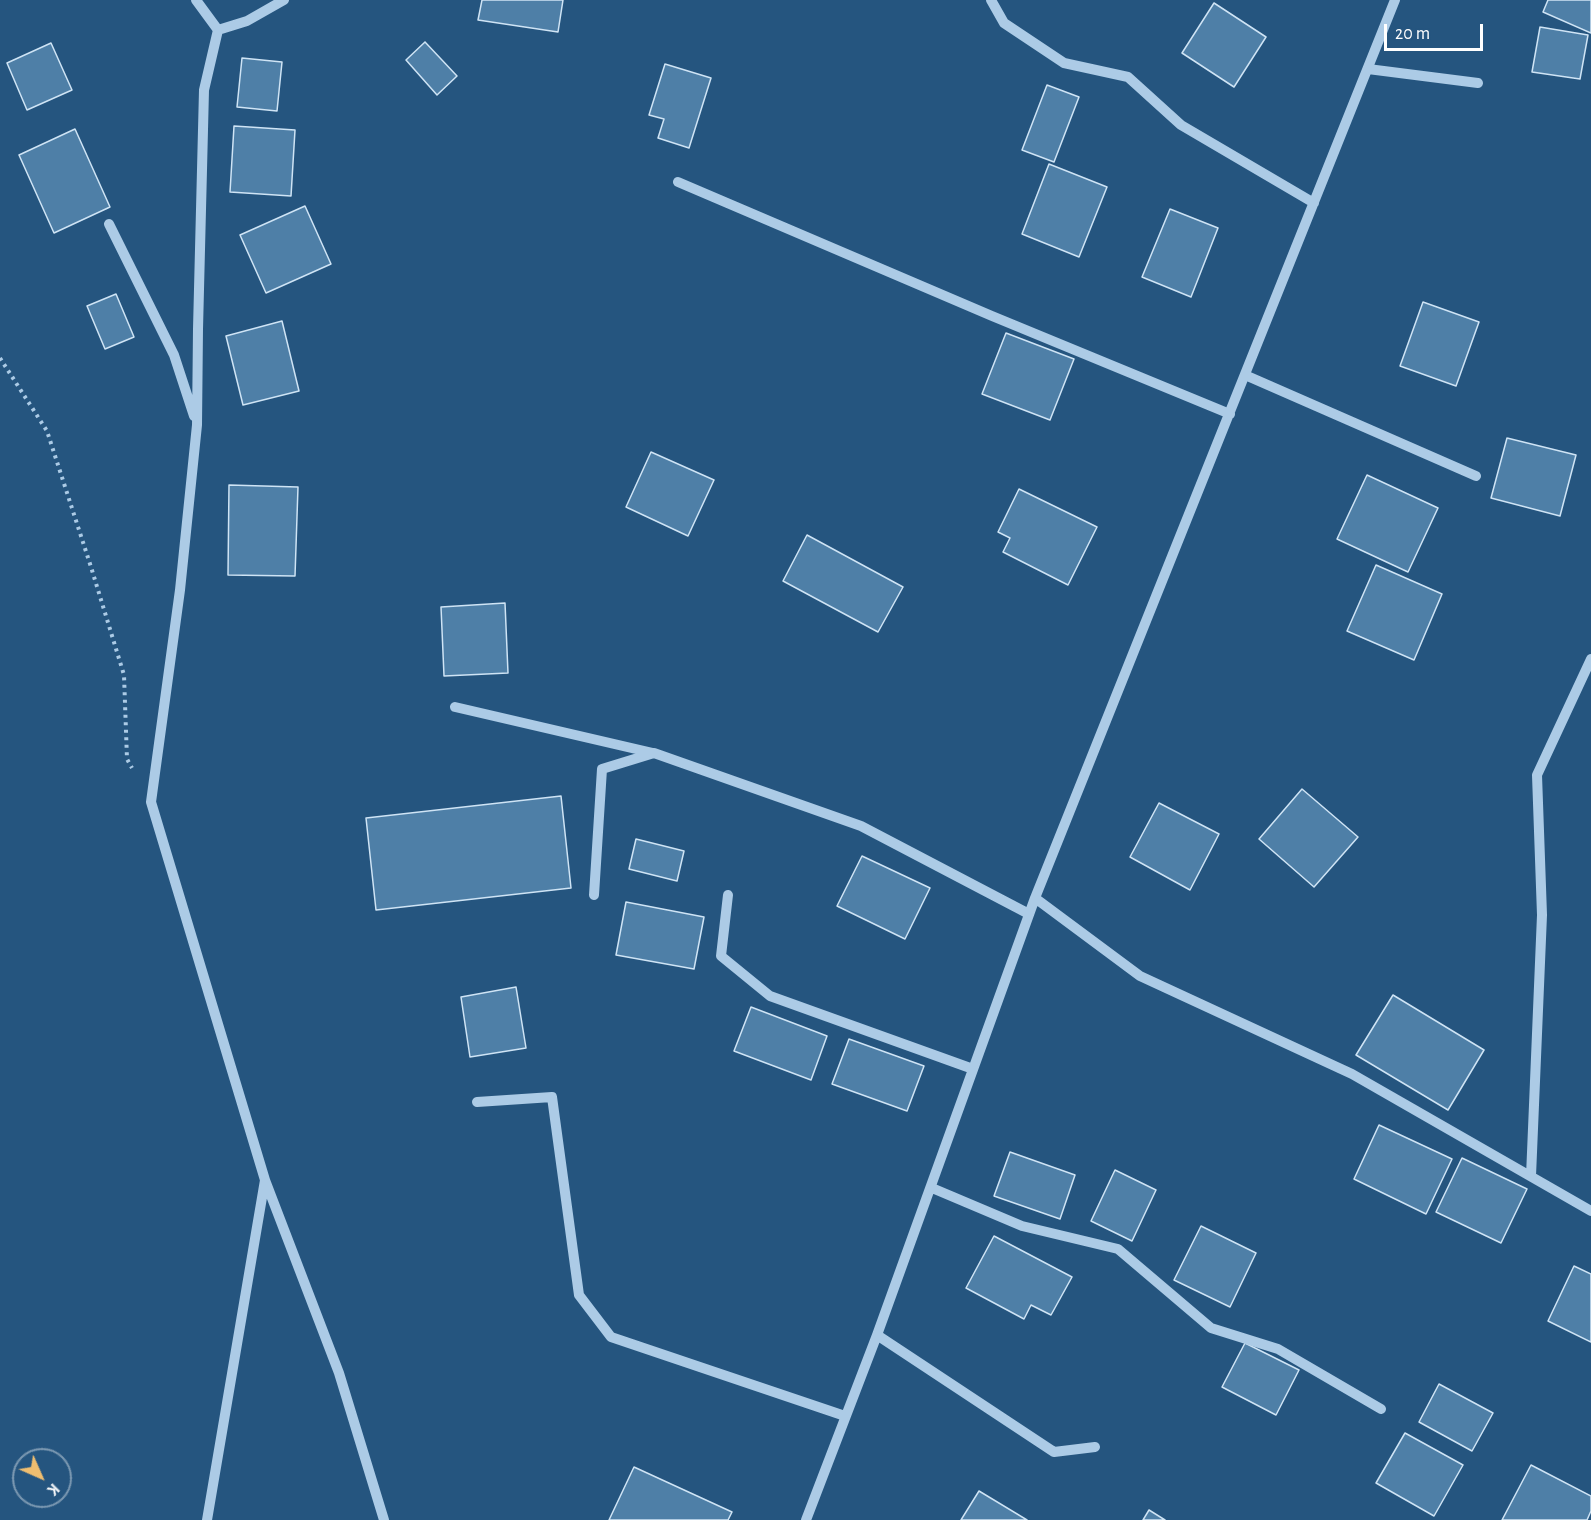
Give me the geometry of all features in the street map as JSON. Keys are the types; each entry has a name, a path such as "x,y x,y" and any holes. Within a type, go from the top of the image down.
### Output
{"street":[{"path":"196,0 218,30 204,90 197,425 180,590 151,802 265,1180 339,1373 384,1520"},
{"path":"218,30 247,21 284,0"},
{"path":"991,0 1004,23 1064,63 1128,77 1181,125 1314,203"},
{"path":"807,1519 932,1188 1035,898 1395,0"},
{"path":"1368,69 1478,83"},
{"path":"678,182 992,316 1230,414"},
{"path":"109,224 174,355 197,425"},
{"path":"1245,375 1476,476"},
{"path":"1531,1176 1542,915 1537,775 1591,659"},
{"path":"455,707 654,753 861,826 1029,914"},
{"path":"594,895 602,769 654,753"},
{"path":"728,895 721,956 770,996 974,1069"},
{"path":"1035,898 1140,976 1352,1074 1591,1211"},
{"path":"477,1102 552,1097 579,1295 610,1337 845,1416"},
{"path":"207,1520 265,1180"},
{"path":"932,1188 1023,1226 1118,1249 1211,1328 1278,1349 1381,1409"},
{"path":"877,1335 1054,1452 1095,1447"}],"path":[{"path":"0,358 46,431 124,675 127,759 151,802"}],"building":[{"path":"482,0 563,0 558,32 478,20"},
{"path":"1548,0 1591,0 1591,33 1543,12"},
{"path":"1214,3 1266,37 1234,87 1182,53"},
{"path":"1540,27 1588,35 1580,79 1532,72"},
{"path":"425,42 457,76 437,95 406,60"},
{"path":"51,43 72,90 27,110 7,63"},
{"path":"242,58 282,62 277,111 237,107"},
{"path":"665,64 711,78 689,148 658,138 664,119 649,115"},
{"path":"1047,85 1079,97 1054,162 1022,150"},
{"path":"234,126 295,130 291,196 230,192"},
{"path":"75,129 110,207 54,233 19,155"},
{"path":"1049,164 1107,187 1079,257 1022,234"},
{"path":"305,206 331,264 266,293 240,235"},
{"path":"1170,209 1218,228 1191,297 1142,277"},
{"path":"116,294 134,337 105,349 87,306"},
{"path":"1423,302 1479,322 1456,386 1400,366"},
{"path":"282,321 299,391 243,405 226,336"},
{"path":"1006,333 1074,359 1050,420 982,394"},
{"path":"1507,438 1576,455 1560,516 1491,498"},
{"path":"651,452 714,480 688,536 626,507"},
{"path":"1367,475 1438,508 1408,572 1337,539"},
{"path":"229,485 298,487 295,576 228,575"},
{"path":"1019,489 1097,527 1068,585 1003,552 1010,538 998,532"},
{"path":"807,535 903,587 878,632 783,581"},
{"path":"1376,565 1442,594 1414,660 1347,631"},
{"path":"505,603 508,673 444,676 441,607"},
{"path":"1302,789 1358,837 1314,887 1259,839"},
{"path":"561,796 571,888 376,910 366,818"},
{"path":"1159,803 1219,834 1190,890 1130,857"},
{"path":"636,839 684,851 677,881 629,869"},
{"path":"862,856 930,888 905,939 837,906"},
{"path":"626,902 704,917 694,969 616,955"},
{"path":"516,987 526,1048 470,1057 461,997"},
{"path":"1393,995 1484,1050 1448,1110 1356,1055"},
{"path":"751,1007 827,1036 811,1080 734,1051"},
{"path":"849,1039 924,1066 907,1111 832,1084"},
{"path":"1379,1125 1452,1159 1426,1214 1354,1179"},
{"path":"1010,1152 1075,1175 1060,1219 994,1196"},
{"path":"1462,1158 1527,1189 1501,1243 1436,1212"},
{"path":"1115,1170 1156,1190 1132,1241 1091,1221"},
{"path":"1201,1226 1256,1253 1230,1307 1174,1280"},
{"path":"994,1236 1072,1277 1051,1315 1031,1305 1024,1319 966,1288"},
{"path":"1574,1266 1591,1274 1591,1342 1548,1321"},
{"path":"1245,1343 1299,1370 1276,1415 1222,1387"},
{"path":"1439,1384 1493,1413 1472,1451 1419,1422"},
{"path":"1405,1433 1463,1465 1434,1516 1376,1483"},
{"path":"1531,1465 1591,1496 1591,1511 1587,1520 1502,1520"},
{"path":"634,1467 732,1512 728,1520 609,1520"},
{"path":"979,1491 1027,1520 961,1520"},
{"path":"1149,1510 1165,1520 1143,1520"}]}
